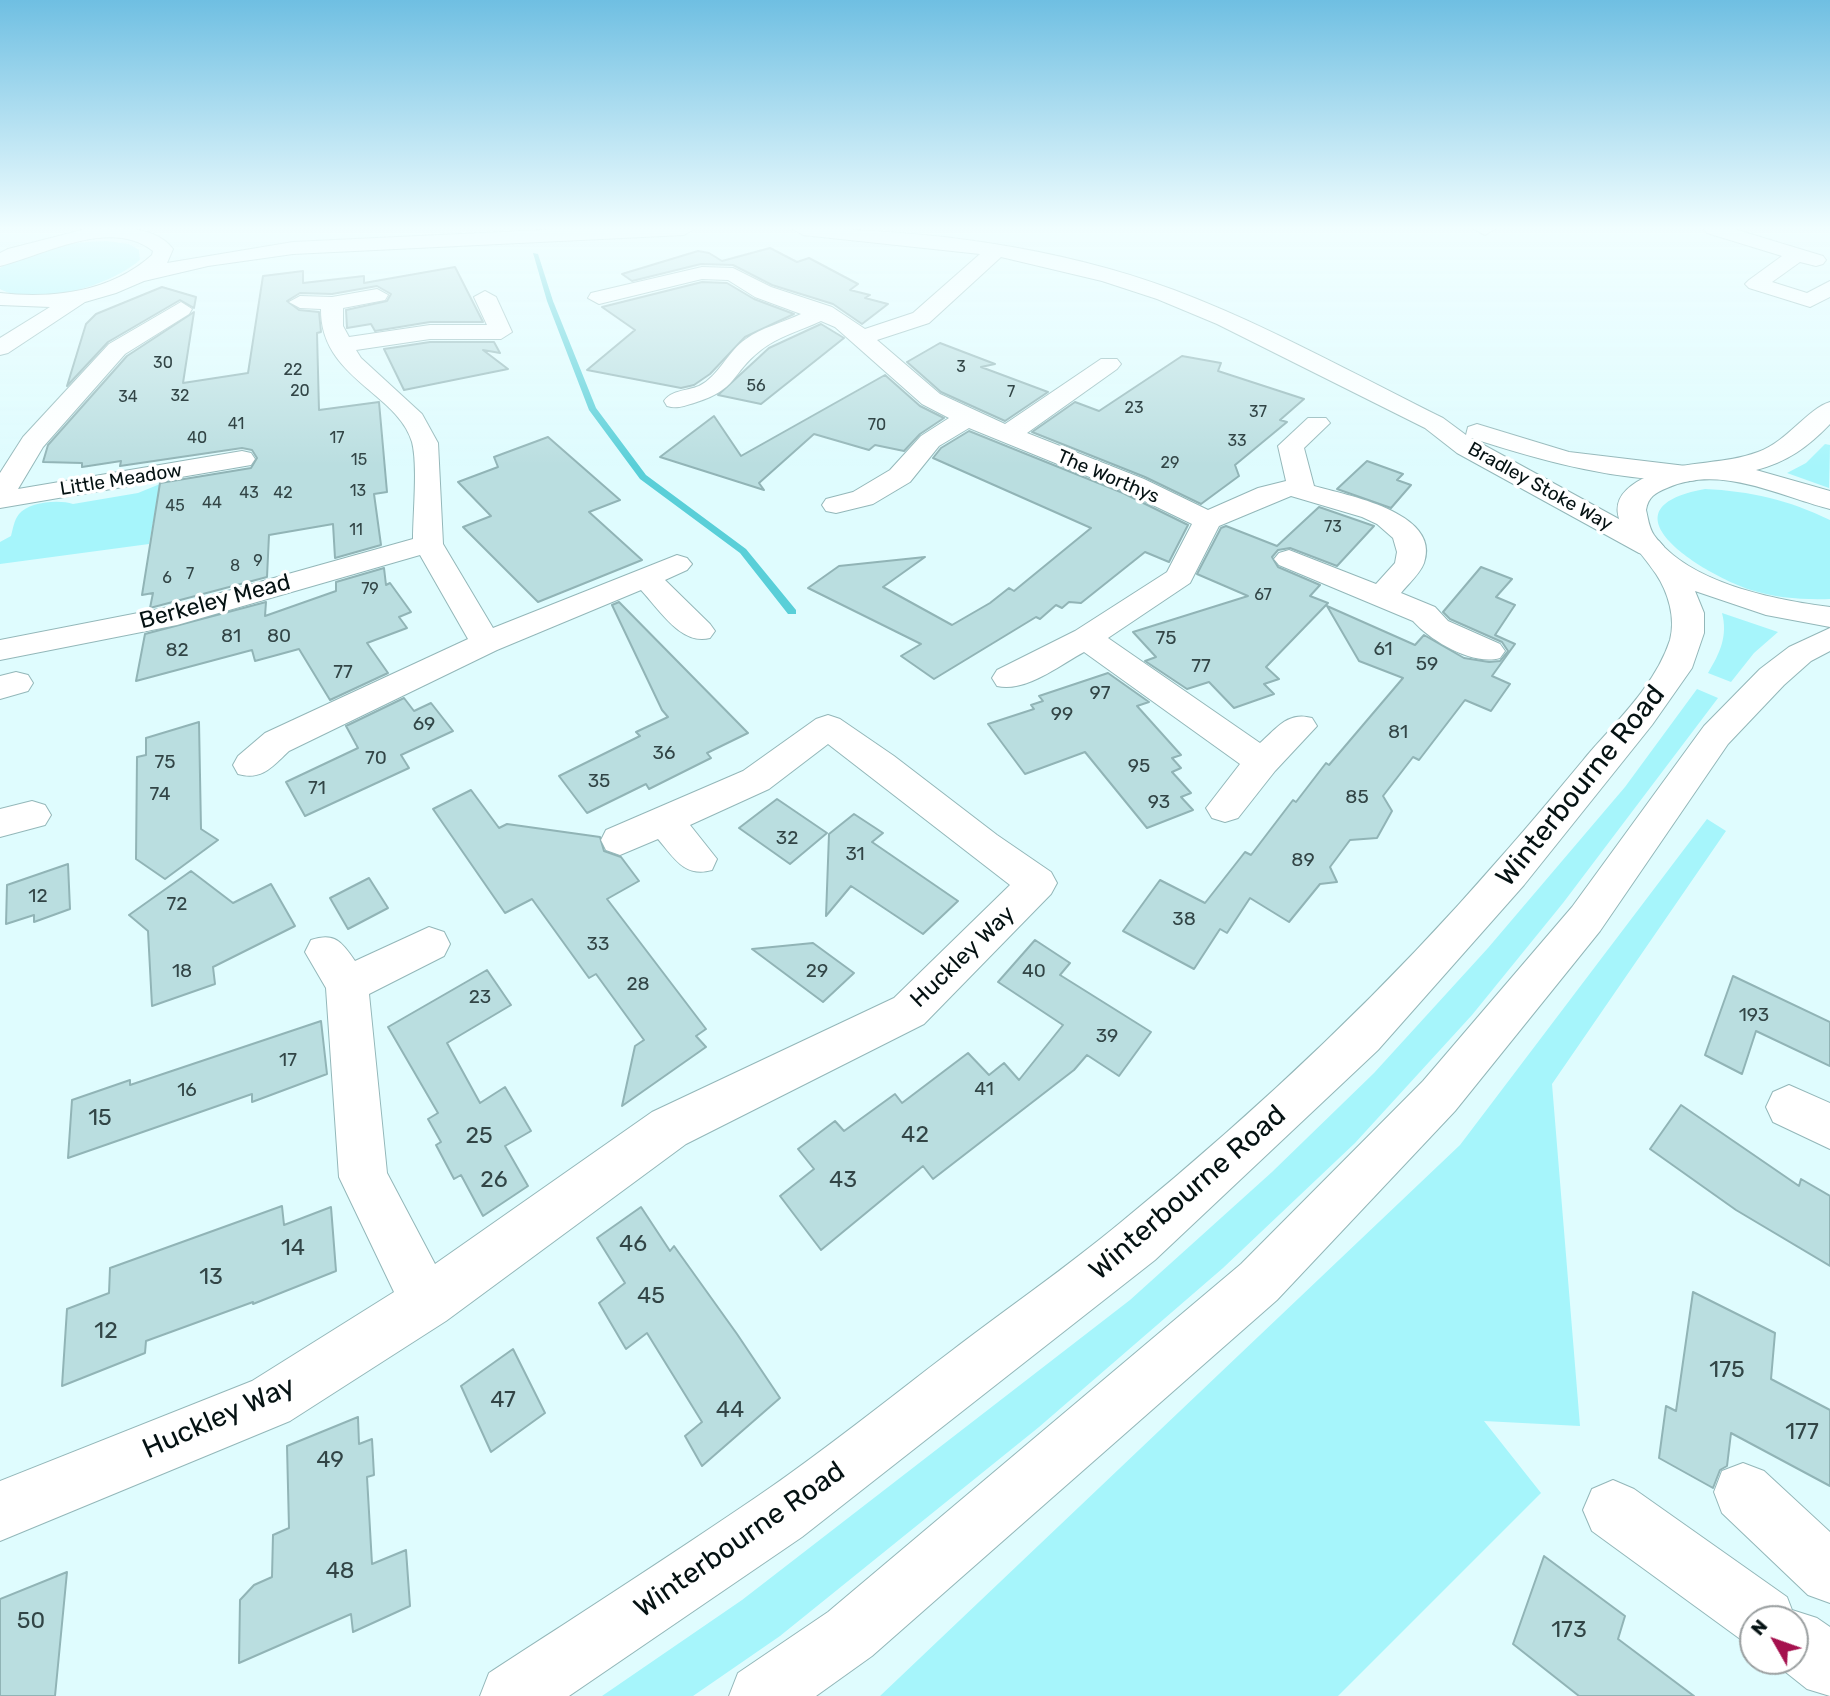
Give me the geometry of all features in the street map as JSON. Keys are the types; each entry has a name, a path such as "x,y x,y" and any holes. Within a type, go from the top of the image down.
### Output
{"street":[{"path":"3,346 14,314 10,308"},
{"path":"3,346 63,308"},
{"path":"332,308 332,326 351,362 413,419 425,443 428,544 486,643"},
{"path":"490,308 515,353"},
{"name":"The Worthys","path":"812,308 824,312 864,337 931,399 1007,435 1134,485 1208,521"},
{"path":"864,337 921,318 932,308"},
{"name":"Bradley Stoke Way","path":"1199,308 1434,423 1466,447 1653,551 1682,573 1717,591 1766,607 1830,617"},
{"name":"Little Meadow","path":"0,497 32,443 117,349 181,309"},
{"path":"676,401 708,391 723,380 737,359 755,343 824,312"},
{"path":"342,345 430,332 501,332"},
{"path":"1007,435 1100,370 1066,367"},
{"path":"1689,473 1750,464 1785,452 1830,408"},
{"path":"836,505 863,498 900,477 930,441 967,418"},
{"path":"1301,489 1292,446 1317,423"},
{"name":"Bradley Stoke Way","path":"1434,423 1577,461 1689,473"},
{"name":"Little Meadow","path":"0,497 242,459"},
{"path":"1689,473 1728,474 1768,480 1830,501"},
{"name":"Winterbourne Road","path":"512,1696 781,1516 1137,1242 1281,1114 1362,1035 1510,874 1640,717 1676,668 1688,633 1688,613 1674,577 1634,526 1632,507 1640,491 1658,480 1689,473"},
{"path":"1009,678 1086,638 1179,577 1208,521 1268,494 1292,488 1373,511 1387,518 1406,534 1412,552 1409,565 1382,596"},
{"name":"Berkeley Mead","path":"0,650 177,615 428,544"},
{"path":"1289,559 1424,614 1437,628 1489,651"},
{"path":"251,765 265,736 677,564"},
{"path":"645,578 699,631"},
{"path":"1086,638 1262,762"},
{"path":"761,1696 850,1634 1259,1282 1439,1096 1586,919 1716,735 1772,677 1800,654 1830,638"},
{"path":"1225,808 1262,762 1300,726"},
{"name":"Huckley Way","path":"0,1511 270,1401 426,1302 669,1128 909,1011 1037,883 990,853 878,759 828,727 756,780 642,830 698,859"},
{"path":"426,1302 363,1177 336,969 429,944"},
{"path":"1789,1107 1830,1127"},
{"path":"1743,1492 1830,1573"},
{"path":"1613,1510 1745,1605"},
{"path":"1809,1650 1830,1665"}],"shaded area":[{"path":"1825,444 1830,445 1829,488 1787,473 1806,463"},
{"path":"160,484 149,544 0,564 0,542 11,536 17,516 29,507 52,502 73,504 138,493"},
{"path":"1705,489 1769,498 1830,520 1830,599 1790,598 1751,590 1709,571 1687,557 1659,526 1659,511 1674,498"},
{"path":"1722,613 1778,632 1754,653 1731,682 1708,673 1722,644"},
{"path":"1697,689 1718,698 1563,903 1472,1015 1355,1143 1223,1268 1039,1427 780,1636 693,1696 602,1696 742,1600 1130,1300 1272,1172 1374,1073 1488,948 1625,787"},
{"path":"1707,819 1726,831 1552,1084 1580,1426 1484,1421 1541,1493 1338,1696 880,1696 1460,1145"}],"building":[{"path":"110,308 166,308 108,342 67,386 86,324 96,314"},
{"path":"258,308 297,308 319,312 319,410 379,402 387,492 374,494 381,545 335,558 333,524 269,535 267,577 150,608 153,593 142,595 160,483 251,468 257,458 252,450 242,448 120,466 121,461 82,467 82,463 43,462 48,445 127,356 194,312 183,383 248,373"},
{"path":"476,308 483,322 430,322 375,331 371,324 347,328 346,310"},
{"path":"604,308 778,308 794,314 745,337 710,374 694,385 681,388 587,370 635,330"},
{"path":"839,308 883,308 862,324"},
{"path":"821,324 844,338 761,404 718,395 769,348"},
{"path":"430,342 494,342 500,353 483,350 508,369 404,390 384,349"},
{"path":"940,343 995,364 981,367 1048,392 1005,421 941,392 907,362"},
{"path":"1182,356 1221,363 1218,371 1304,399 1280,420 1287,422 1235,465 1239,476 1201,504 1145,477 1032,432 1075,402 1099,411"},
{"path":"885,375 920,406 944,418 920,434 904,451 875,445 869,450 814,434 759,483 764,490 660,457 714,416 741,456"},
{"path":"969,431 1123,493 1188,525 1169,562 1145,552 1081,603 1069,602 1062,608 1056,605 1040,619 1036,617 934,679 901,656 921,644 808,588 839,566 925,557 883,587 952,625 990,603 1009,588 1014,591 1091,528 933,458 941,448"},
{"path":"548,437 620,500 589,512 642,560 538,602 463,527 491,516 458,482 498,467 494,457"},
{"path":"1367,461 1403,474 1397,480 1411,485 1391,508 1337,489"},
{"path":"1319,507 1374,526 1337,566 1290,548 1278,550 1272,557 1278,567 1320,585 1310,596 1328,603 1266,667 1279,679 1264,684 1274,694 1234,708 1209,682 1187,689 1145,661 1156,657 1133,632 1248,596 1197,574 1221,528 1226,526 1277,546"},
{"path":"1481,567 1512,579 1496,597 1515,605 1495,635 1515,644 1492,676 1510,684 1491,711 1465,700 1419,760 1413,757 1383,796 1392,811 1377,838 1350,840 1330,867 1337,882 1320,884 1289,922 1250,898 1227,933 1220,929 1194,969 1123,931 1160,880 1205,903 1245,852 1251,855 1293,800 1296,802 1326,763 1329,765 1403,678 1359,661 1327,606 1415,645 1424,635 1464,658 1500,661 1508,651 1502,642 1450,619 1443,612"},
{"path":"384,568 386,585 390,583 411,612 399,617 407,628 367,643 388,673 330,700 299,649 255,661 252,650 136,681 145,634 266,602 265,616 336,591 336,582"},
{"path":"619,602 748,733 707,753 711,758 649,789 646,784 587,813 559,776 640,736 636,732 668,717 662,710 612,605"},
{"path":"1108,673 1149,702 1137,706 1181,755 1172,758 1181,768 1172,772 1191,793 1181,797 1193,810 1147,828 1085,752 1025,774 988,724 1034,709 1031,705 1043,701 1039,696"},
{"path":"404,698 414,711 431,703 453,731 401,755 409,768 305,816 286,782 358,748 346,726"},
{"path":"199,722 201,829 218,840 165,879 136,859 137,757 146,755 146,738"},
{"path":"471,790 499,828 507,824 600,837 604,851 621,857 639,881 607,899 706,1029 696,1036 706,1047 622,1106 635,1046 644,1040 596,974 589,978 532,899 505,913 433,809"},
{"path":"777,799 827,833 790,864 739,828"},
{"path":"854,814 883,833 872,842 958,901 923,934 851,886 826,916 829,834"},
{"path":"68,864 70,909 34,922 34,915 6,924 7,885"},
{"path":"191,871 233,903 271,884 295,926 213,967 215,984 152,1006 148,931 129,915"},
{"path":"369,878 388,908 348,929 330,898"},
{"path":"1035,940 1070,963 1060,975 1151,1032 1119,1076 1087,1055 1074,1070 933,1179 923,1166 821,1250 780,1196 814,1169 798,1149 835,1121 844,1131 895,1094 902,1103 968,1053 989,1075 1004,1063 1019,1080 1063,1025 998,982"},
{"path":"813,943 854,973 823,1002 752,949"},
{"path":"487,970 511,1005 447,1043 480,1103 505,1087 531,1131 505,1146 528,1186 483,1216 461,1175 454,1179 436,1145 441,1142 428,1119 438,1113 388,1027"},
{"path":"1733,976 1830,1022 1830,1066 1756,1031 1742,1074 1705,1055"},
{"path":"321,1021 327,1074 252,1102 252,1094 68,1158 72,1100 130,1080 130,1085"},
{"path":"1681,1105 1799,1186 1801,1179 1830,1196 1830,1266 1736,1210 1650,1149"},
{"path":"282,1206 284,1225 331,1207 336,1271 253,1304 146,1341 145,1353 62,1386 67,1309 109,1293 110,1268"},
{"path":"641,1207 670,1251 674,1246 780,1398 702,1466 685,1436 702,1422 647,1333 626,1349 599,1303 625,1283 597,1238"},
{"path":"1693,1292 1775,1333 1771,1379 1830,1410 1830,1486 1731,1433 1727,1466 1720,1470 1713,1488 1659,1458 1666,1406 1676,1411"},
{"path":"513,1349 545,1413 491,1452 461,1386"},
{"path":"358,1417 359,1444 372,1439 374,1475 367,1477 372,1564 406,1550 410,1606 353,1632 351,1614 239,1663 240,1600 254,1585 272,1577 273,1535 289,1528 287,1446"},
{"path":"1544,1556 1625,1616 1618,1639 1694,1696 1579,1696 1513,1644"},
{"path":"67,1572 55,1696 0,1696 0,1599"}],"waterway":[{"path":"553,308 592,408 643,477 743,551 792,612"}]}
